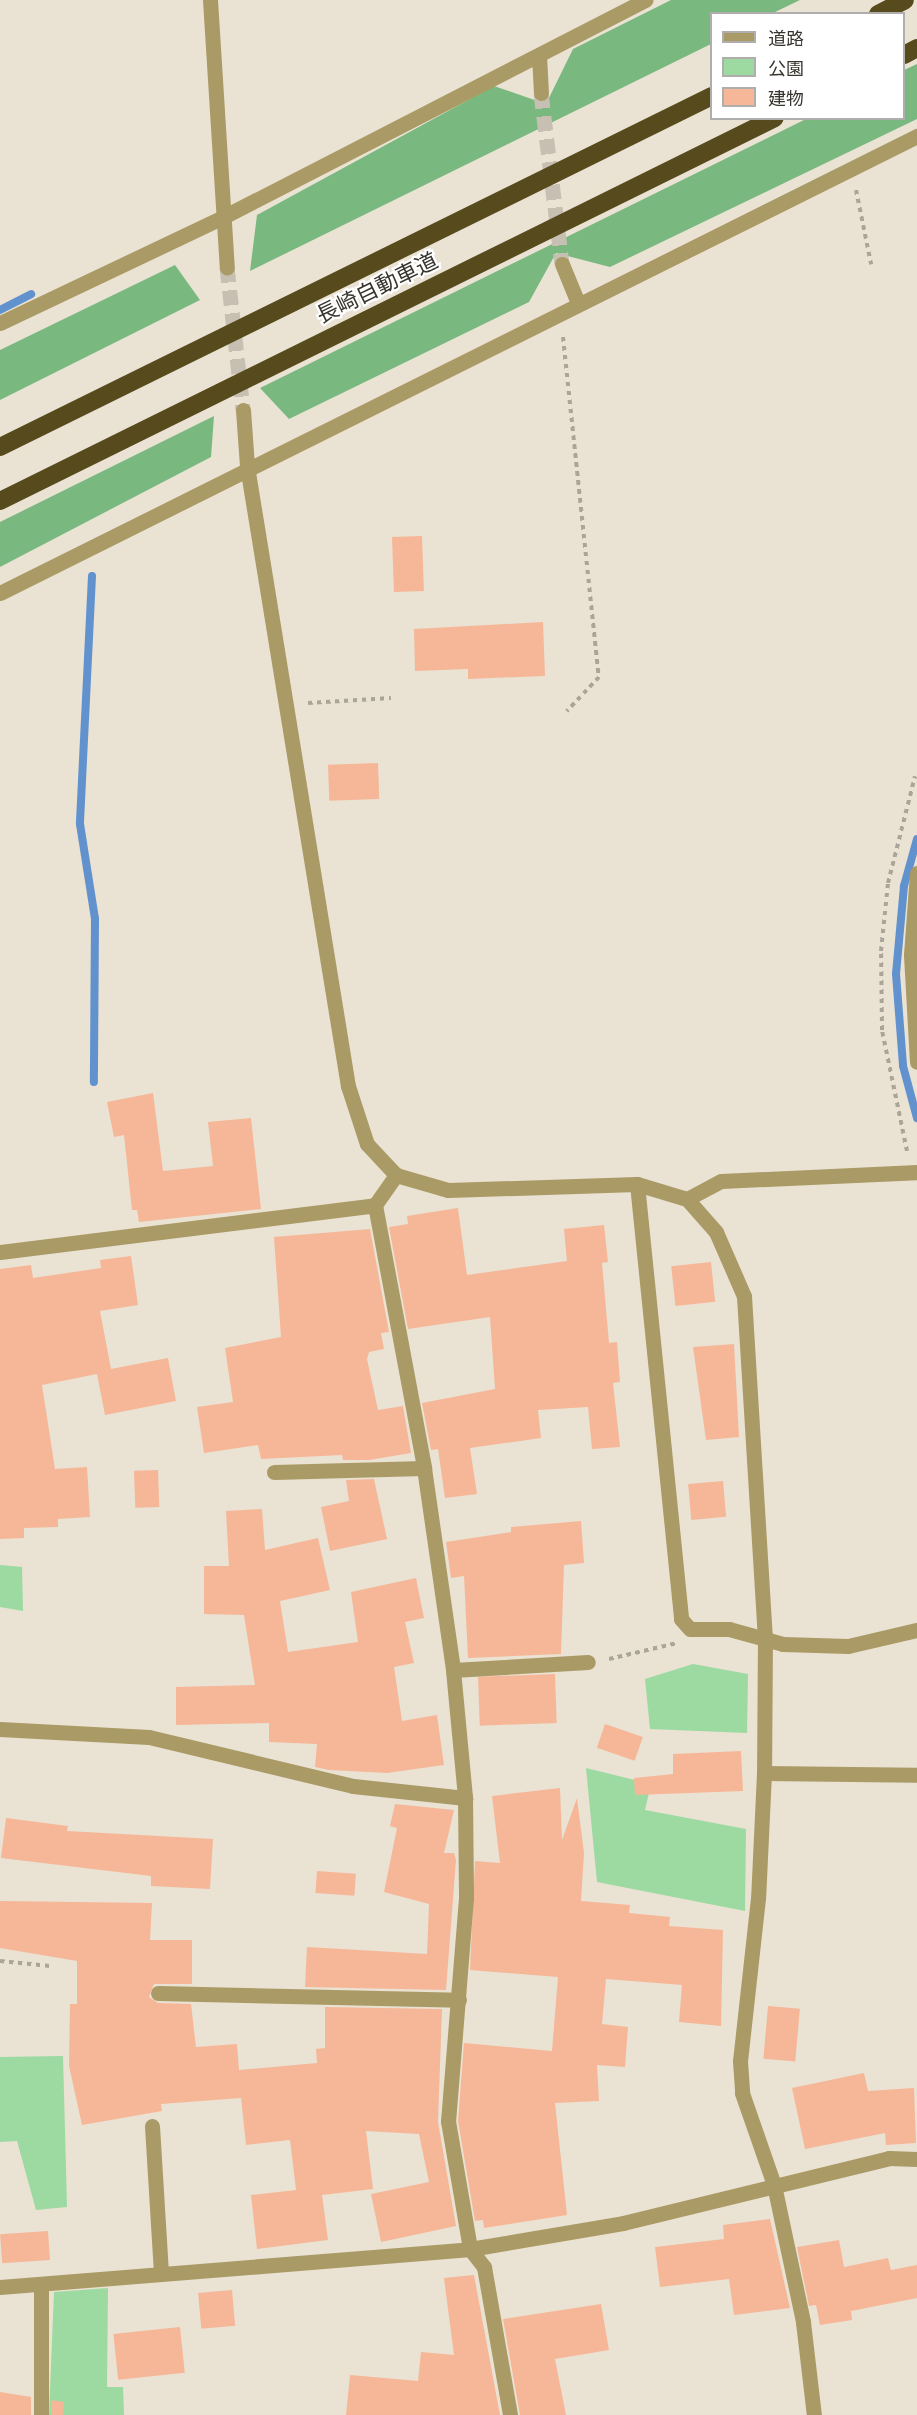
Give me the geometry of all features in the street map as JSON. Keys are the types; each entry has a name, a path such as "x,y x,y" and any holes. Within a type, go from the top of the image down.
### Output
{"highway":[{"path":"882,12 905,0"},
{"name":"長崎自動車道","path":"0,447 710,96"},
{"name":"長崎自動車道","path":"0,501 771,120"}],"street":[{"path":"210,0 227,267"},
{"path":"0,323 223,217 646,0"},
{"path":"539,55 541,93"},
{"path":"0,594 247,466 917,136"},
{"path":"562,264 578,303"},
{"path":"243,410 247,466 348,1086 367,1144 396,1175 448,1191 637,1184 687,1198 716,1232 744,1296 765,1636 764,1773 758,1898 740,2061 742,2093 774,2185 803,2322 814,2415"},
{"path":"917,873 911,955 917,1062"},
{"path":"687,1198 721,1181 914,1172"},
{"path":"396,1175 375,1206 424,1468 453,1670 465,1798 459,2000 448,2121 470,2249 484,2267 510,2415"},
{"path":"637,1184 681,1619 690,1629 765,1636 783,1644 848,1646 917,1630"},
{"path":"0,1252 375,1206"},
{"path":"274,1472 424,1468"},
{"path":"453,1670 588,1662"},
{"path":"0,1729 149,1737 353,1786 465,1798"},
{"path":"764,1773 917,1775"},
{"path":"158,1993 459,2000"},
{"path":"152,2126 161,2273"},
{"path":"0,2287 470,2249 623,2223 889,2158 917,2159"},
{"path":"41,2284 41,2415"}],"path":[{"path":"851,169 872,264"},
{"path":"560,312 599,677 567,711"},
{"path":"286,704 391,698"},
{"path":"588,1662 672,1648 690,1629"},
{"path":"0,1961 50,1966"}],"green space":[{"path":"671,0 800,0 775,12 710,12 710,44 250,271 257,215 494,86 546,104 573,49"},
{"path":"917,64 917,119 610,267 556,253 529,302 289,419 260,388 804,120 905,120 905,70"},
{"path":"175,265 200,300 0,400 0,350"},
{"path":"214,416 211,457 0,567 0,522"},
{"path":"0,1565 22,1567 23,1611 0,1607"},
{"path":"693,1664 748,1674 747,1733 650,1729 645,1679"},
{"path":"586,1768 651,1784 645,1810 746,1829 745,1911 597,1882"},
{"path":"63,2056 67,2207 36,2210 17,2141 0,2142 0,2057"},
{"path":"108,2288 107,2387 123,2387 124,2415 49,2415 54,2292"}],"building":[{"path":"422,536 424,591 394,592 392,537"},
{"path":"543,622 545,676 468,679 468,669 415,671 414,629"},
{"path":"378,763 379,799 329,801 328,765"},
{"path":"153,1093 163,1171 213,1166 208,1122 251,1118 261,1209 139,1222 137,1210 132,1210 124,1135 114,1137 107,1102"},
{"path":"458,1208 467,1275 567,1261 564,1229 604,1225 608,1262 602,1263 609,1343 617,1342 620,1382 613,1383 620,1447 592,1449 588,1407 538,1410 541,1438 470,1448 477,1494 445,1498 438,1449 431,1450 422,1403 495,1389 490,1317 408,1329 389,1227 408,1224 407,1216"},
{"path":"370,1229 389,1332 381,1333 384,1349 369,1352 367,1359 378,1410 403,1406 411,1453 369,1460 343,1460 342,1455 261,1459 258,1445 204,1453 197,1407 233,1402 225,1348 281,1337 274,1237"},
{"path":"131,1256 138,1305 100,1311 111,1369 168,1358 176,1401 105,1415 97,1374 42,1385 55,1469 87,1467 90,1517 58,1519 58,1527 24,1528 24,1538 0,1539 0,1269 31,1265 33,1278 101,1268 100,1260"},
{"path":"711,1262 715,1302 675,1306 671,1266"},
{"path":"734,1344 739,1437 706,1440 693,1347"},
{"path":"158,1470 159,1507 135,1508 134,1471"},
{"path":"374,1479 387,1539 330,1551 321,1507 349,1501 346,1480"},
{"path":"723,1481 726,1517 691,1520 688,1484"},
{"path":"262,1509 265,1550 318,1538 330,1590 280,1601 288,1652 358,1642 351,1592 416,1578 424,1618 405,1622 414,1663 394,1667 402,1721 437,1715 444,1765 387,1773 329,1770 315,1767 317,1744 269,1742 269,1723 176,1725 176,1687 255,1685 244,1615 204,1614 204,1566 229,1566 226,1511"},
{"path":"581,1521 584,1563 564,1565 561,1654 468,1658 464,1576 451,1578 446,1542 511,1532 511,1527"},
{"path":"555,1674 557,1723 480,1726 478,1677"},
{"path":"605,1724 643,1737 635,1761 597,1748"},
{"path":"741,1751 743,1791 635,1795 634,1778 673,1774 673,1754"},
{"path":"560,1788 562,1840 577,1798 584,1853 581,1901 630,1905 629,1913 670,1917 669,1926 723,1930 721,2026 679,2022 682,1985 606,1979 602,2024 628,2027 625,2067 597,2065 599,2101 555,2103 567,2215 484,2228 483,2220 475,2221 458,2121 464,2043 552,2051 558,1977 470,1970 475,1861 500,1863 492,1796"},
{"path":"395,1804 454,1810 444,1853 454,1853 456,1860 446,1990 305,1987 307,1947 427,1954 429,1904 384,1892 397,1828 390,1826"},
{"path":"6,1818 68,1826 67,1831 213,1839 210,1889 151,1886 151,1876 1,1858"},
{"path":"317,1871 356,1874 354,1896 315,1893"},
{"path":"0,1901 152,1903 150,1940 192,1940 192,1984 154,1984 149,1997 158,2003 191,2004 196,2047 237,2044 239,2070 317,2063 316,2049 325,2048 325,2007 442,2009 438,2122 456,2226 381,2242 371,2194 429,2182 419,2134 366,2131 373,2189 322,2195 328,2240 257,2249 251,2195 296,2190 290,2140 246,2145 241,2098 161,2104 162,2111 82,2125 69,2066 70,2004 77,2004 77,1961 0,1948"},
{"path":"768,2006 800,2009 795,2062 763,2059"},
{"path":"864,2073 868,2091 914,2088 916,2143 886,2145 885,2133 805,2149 792,2088"},
{"path":"770,2219 790,2308 734,2315 729,2279 660,2287 655,2247 724,2239 723,2225"},
{"path":"48,2231 50,2260 2,2263 0,2234"},
{"path":"839,2240 844,2267 888,2258 891,2270 917,2265 917,2298 851,2311 852,2320 820,2325 816,2305 809,2306 797,2247"},
{"path":"474,2275 500,2415 346,2415 350,2375 418,2381 421,2352 454,2355 444,2278"},
{"path":"232,2290 235,2326 201,2329 198,2293"},
{"path":"601,2304 609,2350 555,2359 566,2415 520,2415 503,2319"},
{"path":"180,2327 185,2373 118,2380 113,2334"},
{"path":"0,2392 31,2397 31,2415 0,2415"},
{"path":"51,2400 64,2402 63,2415 51,2415"}],"waterway":[{"path":"0,310 31,294"},
{"path":"92,576 80,824 95,919 94,1082"},
{"path":"917,839 904,886 896,974 903,1066 917,1118"}],"tunnel":[{"path":"541,93 562,264"},
{"path":"227,267 243,410"}]}
